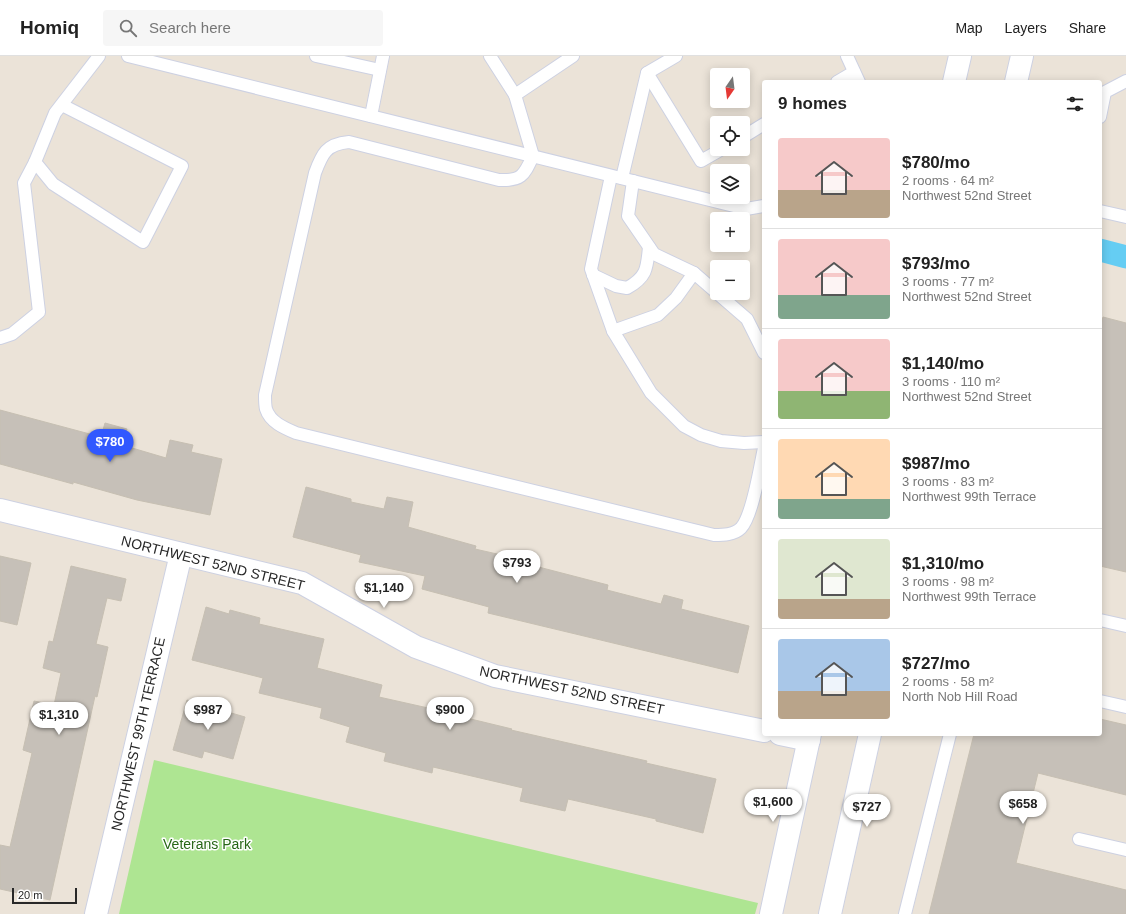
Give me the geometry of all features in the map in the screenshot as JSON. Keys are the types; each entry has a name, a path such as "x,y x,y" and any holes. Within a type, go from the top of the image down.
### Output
{"street":[{"path":"954,80 960,56"},
{"path":"1016,80 1022,56"},
{"name":"NORTHWEST 52ND STREET","path":"0,510 302,583 416,647 495,676 762,731"},
{"name":"NORTHWEST 99TH TERRACE","path":"96,914 180,554"},
{"path":"830,914 870,736"},
{"path":"771,914 809,737"}],"lane":[{"path":"0,338 12,334 39,312 24,183 35,162 55,113 99,56"},
{"path":"128,56 746,209 762,206"},
{"path":"316,56 380,70"},
{"path":"371,116 383,56"},
{"path":"490,56 515,95 533,156 524,174 519,178 499,180 349,142 331,146 324,152 315,174 265,395 266,409 274,420 283,428 296,432 714,535 732,533 741,529 747,518 762,456"},
{"path":"515,95 573,56"},
{"path":"676,56 647,73 622,178 591,269 613,331 651,393 684,426 701,435 721,441 744,443 762,442"},
{"path":"845,80 857,77 847,56"},
{"path":"647,73 701,161 710,156"},
{"path":"1102,107 1105,92 1126,81"},
{"path":"35,162 53,184 143,242 182,166 62,104"},
{"path":"750,133 762,125"},
{"path":"622,178 628,216 654,254 694,273 746,319 762,349"},
{"path":"1102,211 1126,217"},
{"path":"593,275 616,286 627,288 638,282 645,274 649,247"},
{"path":"613,331 658,315 676,298 694,273"},
{"path":"1102,620 1126,626"},
{"path":"1102,702 1126,708"},
{"path":"905,914 950,736"},
{"path":"1079,839 1126,850"}],"green space":[{"name":"Veterans Park","path":"154,760 758,903 755,914 119,914"}],"building":[{"path":"1103,317 1126,323 1126,572 1102,566"},
{"path":"0,410 101,437 105,423 127,429 122,445 166,458 170,440 193,445 191,452 222,459 210,515 137,500 0,464"},
{"path":"306,487 351,499 351,502 384,509 387,497 413,502 408,527 476,546 475,549 528,561 527,564 608,585 607,590 661,604 664,595 683,600 681,609 749,626 738,673 488,613 489,607 422,589 425,576 359,562 361,555 293,537"},
{"path":"0,556 31,563 17,625 0,621"},
{"path":"71,566 126,579 121,601 107,598 96,644 108,647 97,697 95,696 50,900 0,889 0,845 10,847 32,753 23,750 34,701 54,705 61,673 43,668 49,641 53,642"},
{"path":"206,607 229,614 230,610 260,618 259,624 324,639 317,668 382,685 379,697 446,712 512,729 511,730 647,761 646,763 716,779 703,833 656,821 656,819 568,799 565,811 520,801 523,788 433,767 432,773 384,761 386,753 346,742 350,727 320,718 322,708 259,693 263,678 192,660"},
{"path":"187,700 245,717 233,759 204,751 202,758 173,750"},
{"path":"1102,719 1126,725 1126,795 1038,773 1016,863 1126,890 1126,914 929,914 974,736 1102,736"}],"waterway":[{"path":"1102,251 1126,257"}]}
